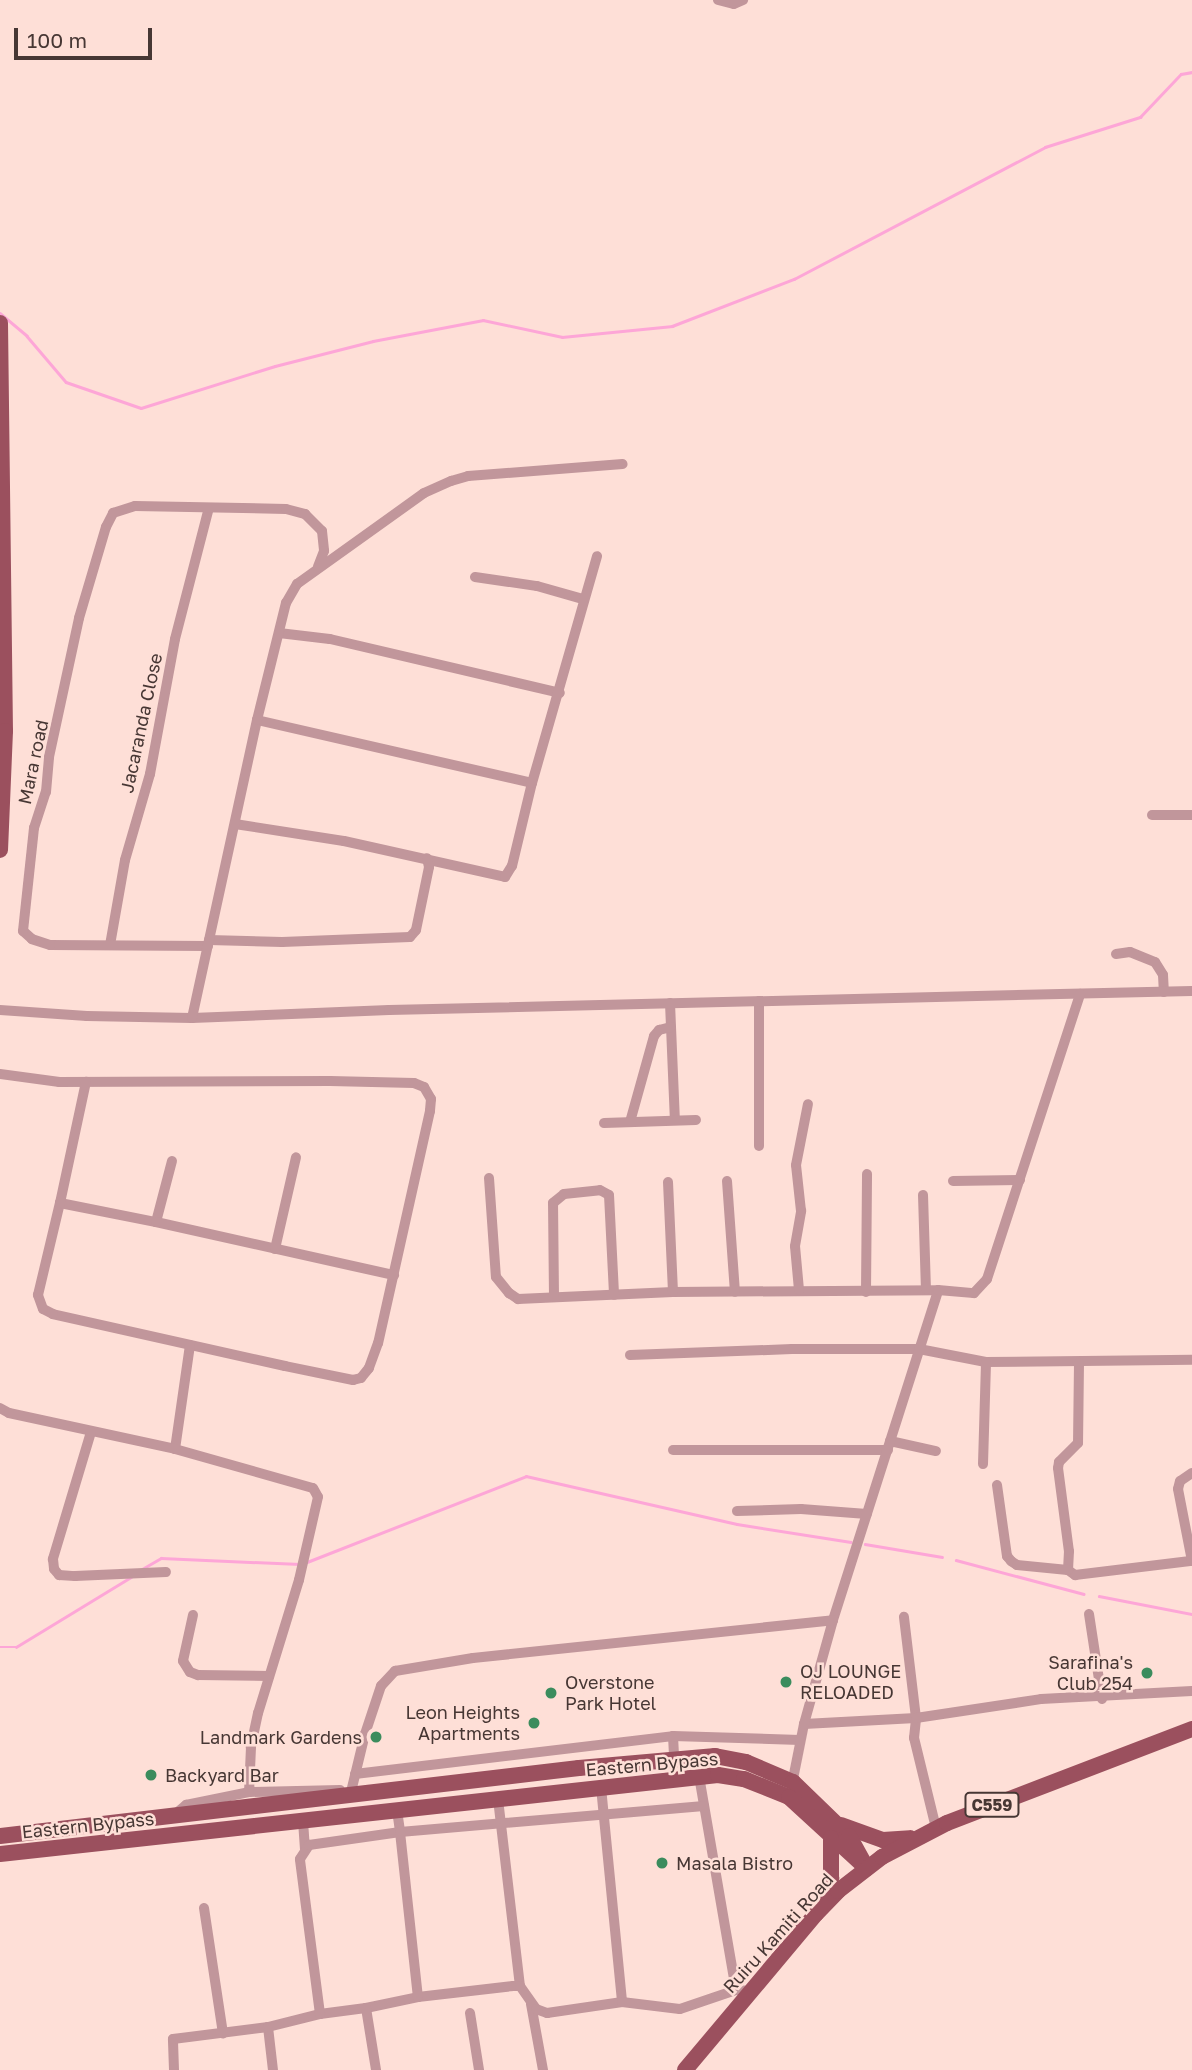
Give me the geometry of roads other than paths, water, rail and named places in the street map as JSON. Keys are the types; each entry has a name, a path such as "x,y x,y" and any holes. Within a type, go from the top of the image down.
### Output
{"main road":[{"path":"0,323 5,731 0,850"},
{"name":"Ruiru Kamiti Road","path":"1069,1775 1192,1720"},
{"name":"Ruiru Kamiti Road","path":"685,2070 744,1991 816,1914 867,1868 915,1837 936,1828 1192,1729"},
{"name":"Eastern Bypass","path":"0,1836 172,1818 351,1793 674,1757 715,1756 739,1761 791,1789 834,1830 857,1863 867,1868"},
{"name":"Eastern Bypass","path":"0,1854 718,1774 791,1789"},
{"path":"816,1914 831,1878 834,1830 883,1840 915,1837"}],"street":[{"path":"718,0 734,4 743,0"},
{"path":"192,1018 257,720 292,591 318,567 361,540 424,493 451,481 468,477 623,464"},
{"name":"Mara road","path":"209,508 142,506 113,513 79,618 49,757 46,792 34,828 23,931 32,939 50,945 282,943 410,937 416,930 429,867 427,858"},
{"path":"209,508 286,509 304,514 323,535 324,551 318,567"},
{"name":"Jacaranda Close","path":"110,945 125,860 150,774 175,639 209,508"},
{"path":"235,824 427,858 499,878 506,877 510,871 532,783 560,693 583,599 597,556"},
{"path":"475,577 537,586 583,599"},
{"path":"279,633 330,639 560,693"},
{"path":"257,720 532,783"},
{"path":"1152,816 1192,815"},
{"path":"1116,954 1130,952 1155,962 1163,975 1164,992"},
{"path":"0,1010 87,1016 192,1018 1192,991"},
{"path":"489,1178 496,1277 509,1293 519,1299 799,1290 866,1292 926,1289 974,1293 987,1279 1080,994"},
{"path":"758,1001 760,1146"},
{"path":"670,1003 675,1120"},
{"path":"630,1122 654,1036 659,1030 671,1027"},
{"path":"0,1074 59,1082 330,1081 420,1084 431,1099 430,1111 378,1343 369,1368 361,1378 326,1374 190,1345 53,1314 43,1309 38,1296 86,1082"},
{"path":"799,1290 795,1246 801,1211 796,1165 808,1104"},
{"path":"604,1123 696,1120"},
{"path":"275,1249 296,1157"},
{"path":"156,1222 172,1161"},
{"path":"866,1292 867,1174"},
{"path":"953,1181 1020,1180"},
{"path":"727,1181 735,1292"},
{"path":"668,1182 674,1292"},
{"path":"554,1297 553,1203 564,1194 600,1190 609,1195 614,1295"},
{"path":"923,1195 926,1289"},
{"path":"60,1203 394,1275"},
{"path":"791,1789 800,1740 833,1620 938,1290"},
{"path":"175,1449 190,1345"},
{"path":"630,1356 792,1349 919,1349 986,1362 1192,1360"},
{"path":"983,1464 986,1362"},
{"path":"1068,1570 1069,1551 1058,1468 1059,1462 1078,1443 1079,1363"},
{"path":"0,1408 9,1413 175,1449 313,1488 316,1492 318,1505 251,1747 250,1792"},
{"path":"91,1432 53,1559 54,1569 59,1575 75,1576 166,1572"},
{"path":"673,1450 889,1446 936,1451"},
{"path":"997,1485 1007,1556 1011,1561 1017,1565 1068,1570 1075,1575 1191,1561 1178,1489 1180,1481 1192,1473"},
{"path":"737,1511 802,1509 867,1514"},
{"path":"1089,1614 1102,1699"},
{"path":"193,1615 184,1661 190,1672 198,1675 269,1676"},
{"path":"904,1617 916,1718 914,1738 936,1828"},
{"path":"172,1818 187,1805 250,1792 351,1793 381,1686 395,1671 473,1658 833,1620"},
{"path":"804,1724 916,1718 1041,1699 1102,1699 1192,1691"},
{"path":"355,1774 673,1736 800,1740"},
{"path":"673,1736 674,1757"},
{"path":"488,1758 489,1779"},
{"path":"531,2003 547,2013 622,2002 680,2009 744,1991 699,1776"},
{"path":"601,1787 622,2002"},
{"path":"498,1798 520,1986 531,2003 543,2070"},
{"path":"473,1801 475,1825"},
{"path":"305,1849 319,1842 400,1832 704,1806"},
{"path":"397,1810 418,1997"},
{"path":"303,1821 305,1849 300,1859 320,2014"},
{"path":"204,1908 223,2034"},
{"path":"174,2070 173,2039 268,2027 320,2014 418,1997 520,1986"},
{"path":"366,2008 376,2070"},
{"path":"470,2013 478,2070"},
{"path":"268,2027 273,2070"}],"waterway":[{"path":"0,313 27,336 66,382 141,408 275,366 373,341 483,320 562,337 672,326 794,279 1045,147 1140,117 1181,74 1192,72"},
{"path":"307,1562 526,1476 737,1524 851,1542"},
{"path":"865,1544 942,1557"},
{"path":"142,1569 161,1558 300,1564"},
{"path":"956,1560 1084,1594"},
{"path":"0,1647 16,1647 131,1577"},
{"path":"1099,1596 1192,1614"}],"place":[{"name":"Sarafina's Club 254","path":"1147,1673"},
{"name":"OJ LOUNGE RELOADED","path":"786,1682"},
{"name":"Overstone Park Hotel","path":"551,1693"},
{"name":"Leon Heights Apartments","path":"534,1723"},
{"name":"Landmark Gardens","path":"376,1737"},
{"name":"Backyard Bar","path":"151,1775"},
{"name":"Masala Bistro","path":"662,1863"}]}
